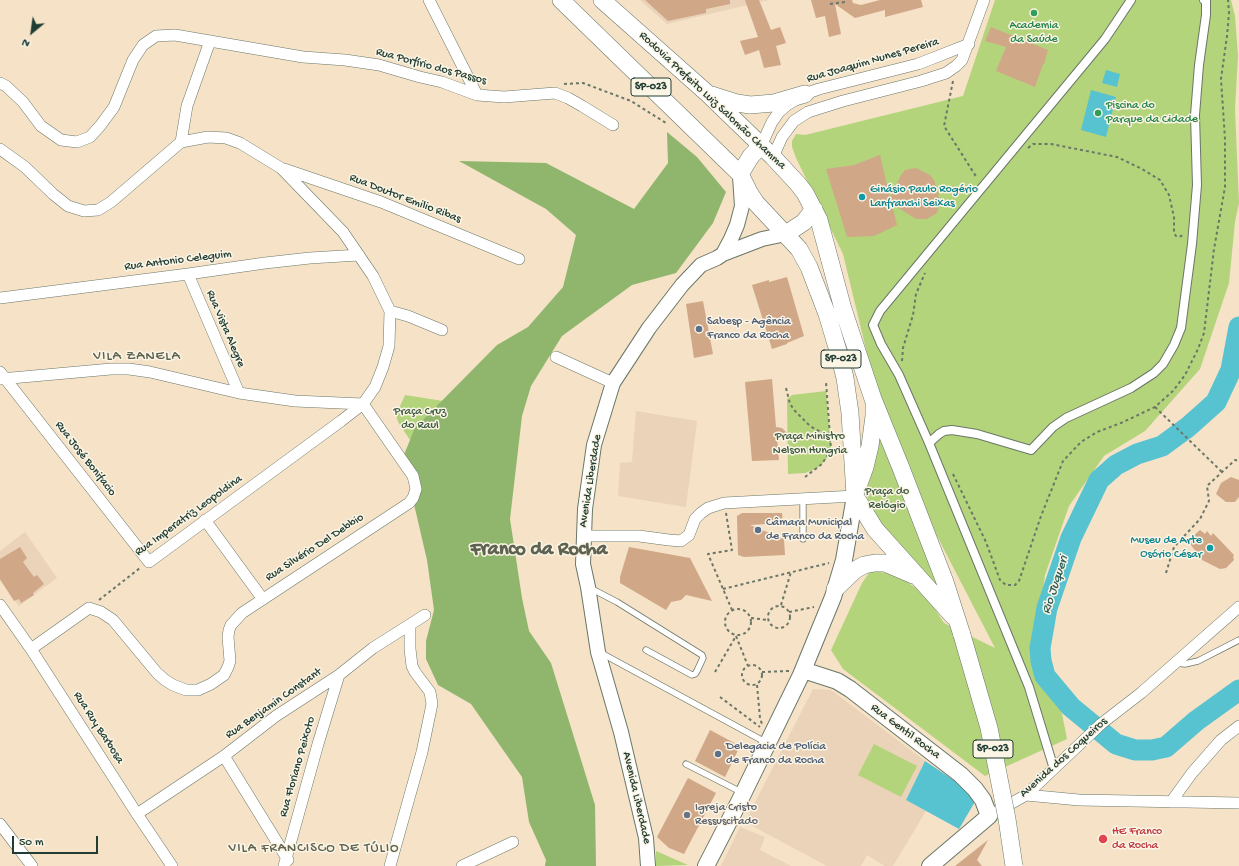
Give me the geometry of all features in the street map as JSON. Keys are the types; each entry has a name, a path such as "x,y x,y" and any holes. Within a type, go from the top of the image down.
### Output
{"main road":[{"name":"SP-023","path":"561,0 740,174 756,203 799,249 809,267 827,314 846,383 850,413 855,496 844,560 835,589 802,672 706,866"},
{"name":"Rodovia Prefeito Luiz Salomão Chamma","path":"602,0 708,94 767,151 798,184 814,209"},
{"path":"708,94 726,100 750,104 774,103 805,94"},
{"path":"740,174 751,156 767,151"},
{"name":"SP-023","path":"814,209 819,220 843,309 873,399 945,582 962,635 989,728 1007,819 1014,866"},
{"path":"786,234 804,222 814,209"},
{"path":"855,496 865,467 870,446 874,416 873,399"},
{"name":"SP-023","path":"855,496 875,529 956,619"},
{"path":"835,589 855,570 864,565 875,562 885,563 919,577"},
{"name":"Rua Gentil Rocha","path":"802,672 837,681 850,689 961,775 983,800 989,816"},
{"name":"Avenida dos Coqueiros","path":"930,866 989,816"}],"street":[{"path":"428,0 477,95"},
{"path":"767,151 782,137 794,121 808,112 946,73 962,60 984,0"},
{"path":"1054,769 1029,687 929,443 899,375 881,344 873,325 880,311 1105,39 1131,0"},
{"path":"929,443 944,431 952,430 977,434 1031,450 1052,428 1066,418 1131,388 1154,373 1163,364 1174,346 1181,328 1192,244 1197,185 1195,115 1206,16 1206,1 1204,0"},
{"name":"Rua Porfírio dos Passos","path":"0,83 6,86 23,102 41,126 61,140 77,142 90,137 114,107 133,60 143,45 156,36 175,35 303,57 345,60 379,65 442,82 477,95 504,97 555,93 568,98 613,125"},
{"path":"181,142 187,106 210,41"},
{"name":"Rua Joaquim Nunes Pereira","path":"767,151 772,122 779,112 805,94 819,89 925,62 969,44"},
{"path":"0,149 25,167 68,206 84,211 98,210 111,202 181,142 208,137 226,138 240,143 281,168 342,232 373,276 390,311 408,316 442,330"},
{"name":"Rua Doutor Emilio Ribas","path":"281,168 381,202 519,259"},
{"path":"723,254 737,225 742,206 740,174"},
{"name":"Avenida Liberdade","path":"648,866 646,838 621,732 598,652 583,564 585,509 594,445 613,383 649,328 682,285 701,265 723,254 762,239 786,234"},
{"name":"Rua Antonio Celeguim","path":"0,298 188,274 265,262 359,255"},
{"name":"Rua Vista Alegre","path":"188,274 239,393"},
{"name":"Rua Imperatriz Leopoldina","path":"149,562 335,426 362,404 375,387 383,367 388,346 390,311"},
{"path":"556,357 613,383"},
{"path":"1,376 129,369 239,393 295,401 362,404"},
{"name":"Rua José Bonifacio","path":"1,376 149,562"},
{"name":"Rua Silvério Del Debbio","path":"89,608 101,612 113,620 157,673 173,685 186,690 198,690 211,684 224,675 230,661 228,637 229,630 231,625 242,613 262,598 409,503 413,498 416,489 413,476 362,404"},
{"path":"583,536 640,536 681,541 689,535 695,520 701,513 708,508 724,502 803,500 855,496"},
{"path":"205,520 262,598"},
{"name":"Rua Ruy Barbosa","path":"0,605 31,649 172,866"},
{"name":"Avenida dos Coqueiros","path":"989,816 1026,795 1101,724 1141,693 1239,607"},
{"path":"31,649 89,608"},
{"name":"Rua Benjamin Constant","path":"137,814 224,756 276,716 338,675 373,648 425,615"},
{"path":"390,866 422,752 432,704 430,692 412,666 410,625"},
{"name":"Rua Floriano Peixoto","path":"288,863 338,675"},
{"path":"1171,802 1192,773 1220,740 1239,726"},
{"path":"224,756 288,863"},
{"path":"1026,795 1079,800 1239,803"},
{"path":"0,824 32,866"},
{"path":"465,865 513,842"}],"lane":[{"path":"803,500 803,539"},
{"path":"588,587 617,602 702,655 703,658 698,671 692,675 646,650"},
{"path":"1175,664 1185,664 1198,661 1239,640"},
{"path":"598,652 768,743"},
{"path":"686,764 743,793"}],"path":[{"path":"952,471 986,542 1000,580 1006,585 1015,585 1019,580 1041,516 1063,461 1086,438 1156,407 1172,391 1185,374 1198,350 1204,333 1214,249 1225,187 1225,139 1221,79 1227,36 1229,13 1228,0"},
{"path":"830,4 845,2"},
{"path":"956,66 944,126 982,187"},
{"path":"555,93 559,84 583,83 631,101 669,125"},
{"path":"1022,152 1034,144 1051,144 1117,157 1142,169 1160,180 1169,194 1176,236 1181,237 1184,234 1184,230"},
{"path":"902,365 903,348 913,315 916,294 927,268"},
{"path":"805,477 822,464 827,458 831,449 826,382"},
{"path":"786,388 790,404 795,411 810,426 826,435 831,444"},
{"path":"1156,407 1222,472"},
{"path":"1166,573 1174,547 1200,519 1209,501 1207,486 1235,460 1239,461"},
{"path":"724,502 732,550 708,554 732,610"},
{"name":"Rua Imperatriz Leopoldina","path":"89,608 149,562"},
{"path":"723,589 791,572 781,606"},
{"path":"781,606 789,612 789,622 783,627 775,628 768,620 767,616 770,609 773,607 781,606"},
{"path":"789,612 815,607"},
{"path":"732,610 745,610 751,618 752,624 743,635 736,636 728,632 725,624 727,615 732,610"},
{"path":"751,618 768,620"},
{"path":"736,636 748,666"},
{"path":"716,672 736,636"},
{"path":"748,666 758,666 762,672 762,679 757,684 748,684 743,679 743,670 748,666"},
{"path":"762,672 802,672"},
{"path":"720,697 764,730 760,718 757,684"}],"shaded area":[{"path":"640,0 769,0 667,24"},
{"path":"636,411 697,421 686,507 618,496 620,463 632,462"},
{"path":"25,532 57,578 19,606 0,581 0,551"},
{"path":"813,689 831,690 925,761 906,800 926,811 893,866 885,866 867,855 861,866 827,866 745,822"},
{"path":"740,827 765,837 760,850 791,866 721,866"}],"green space":[{"path":"995,0 1231,0 1235,16 1238,56 1235,109 1239,203 1235,222 1229,283 1200,369 1145,431 1104,456 1069,506 1045,575 1041,606 1067,739 985,776 843,669 831,650 862,583 869,573 876,571 903,579 926,595 944,623 995,648 907,478 879,403 843,254 796,158 792,147 792,141 796,134 805,135 963,96"},
{"path":"667,132 697,157 726,192 713,223 676,273 632,285 562,336 531,386 522,416 510,519 522,598 529,631 551,663 595,805 596,866 545,866 546,860 529,822 522,777 471,704 438,685 426,659 426,641 434,610 427,560 403,457 415,428 497,345 528,327 563,287 576,235 546,209 459,161 546,163 634,209 668,163"},
{"name":"Praça Ministro Nelson Hungria","path":"826,391 831,444 831,449 827,458 816,469 805,473 788,474 787,399 792,395"},
{"name":"Praça Cruz do Raul","path":"405,395 443,401 426,464 398,422 396,415"},
{"name":"Praça do Relógio","path":"880,434 939,588 886,532 868,504 867,489"},
{"path":"874,744 917,766 901,797 858,775"},
{"path":"656,851 688,865 656,866"}],"water":[{"path":"1106,70 1120,74 1117,87 1102,83"},
{"name":"Piscina do Parque da Cidade","path":"1091,90 1116,97 1106,137 1081,130"},
{"path":"925,761 955,781 976,800 959,829 906,800"}],"building":[{"path":"645,0 730,0 730,4 706,9 706,13 668,21"},
{"path":"745,0 759,0 771,30 780,27 786,43 776,46 781,65 764,68 759,50 745,55 740,41 758,37"},
{"path":"811,0 852,0 853,3 861,5 880,0 921,0 923,7 885,17 885,10 855,18 835,4 841,34 829,37 825,16 816,18"},
{"path":"991,27 1048,50 1035,87 996,71 1006,47 985,41"},
{"name":"Ginásio Paulo Rogério Lanfranchi Seixas","path":"880,155 890,198 905,170 916,168 930,175 934,180 940,203 937,213 927,219 916,219 892,204 897,225 874,236 847,237 826,169 854,165"},
{"path":"787,277 804,336 772,349 752,285"},
{"name":"Sabesp - Agência Franco da Rocha","path":"703,301 713,354 694,358 686,304"},
{"path":"772,379 776,427 782,428 789,435 777,437 779,460 752,461 745,382"},
{"path":"1231,477 1239,480 1239,497 1235,502 1226,502 1216,494 1221,483"},
{"name":"Câmara Municipal de Franco da Rocha","path":"742,513 782,513 783,523 750,525 784,539 785,555 744,557 738,555 737,516"},
{"name":"Museu de Arte Osório César","path":"1200,530 1205,534 1207,531 1211,536 1213,533 1234,555 1234,560 1226,568 1220,569 1202,560 1188,541"},
{"path":"20,547 27,558 23,562 34,577 37,575 44,584 33,593 34,595 21,603 19,599 14,601 0,579 0,559"},
{"path":"629,547 690,558 712,601 686,595 681,600 671,602 666,610 620,583 620,577"},
{"name":"Delegacia de Polícia de Franco da Rocha","path":"710,730 740,746 725,777 695,761"},
{"name":"Igreja Cristo Ressuscitado","path":"688,778 716,793 684,854 669,848 657,837"},
{"path":"988,840 977,860 982,866 955,866"}],"waterway":[{"name":"Rio Juqueri","path":"1239,327 1231,370 1216,402 1188,427 1162,446 1137,454 1116,465 1099,480 1071,538 1047,608 1040,648 1041,661 1045,676 1071,707 1116,744 1135,750 1152,750 1166,747 1196,721 1239,690"}],"place":[{"name":"Academia da Saúde","path":"1034,13"},
{"name":"Piscina do Parque da Cidade","path":"1098,113"},
{"name":"Ginásio Paulo Rogério Lanfranchi Seixas","path":"862,197"},
{"name":"Sabesp - Agência Franco da Rocha","path":"699,329"},
{"name":"Câmara Municipal de Franco da Rocha","path":"758,530"},
{"name":"Museu de Arte Osório César","path":"1210,548"},
{"name":"Delegacia de Polícia de Franco da Rocha","path":"718,754"},
{"name":"Igreja Cristo Ressuscitado","path":"687,815"},
{"name":"HE Franco da Rocha","path":"1103,839"}],"district":[{"name":"VILA ZANELA","path":"137,357"},
{"name":"Franco da Rocha","path":"539,551"},
{"name":"VILA FRANCISCO DE TÚLIO","path":"314,849"}]}
